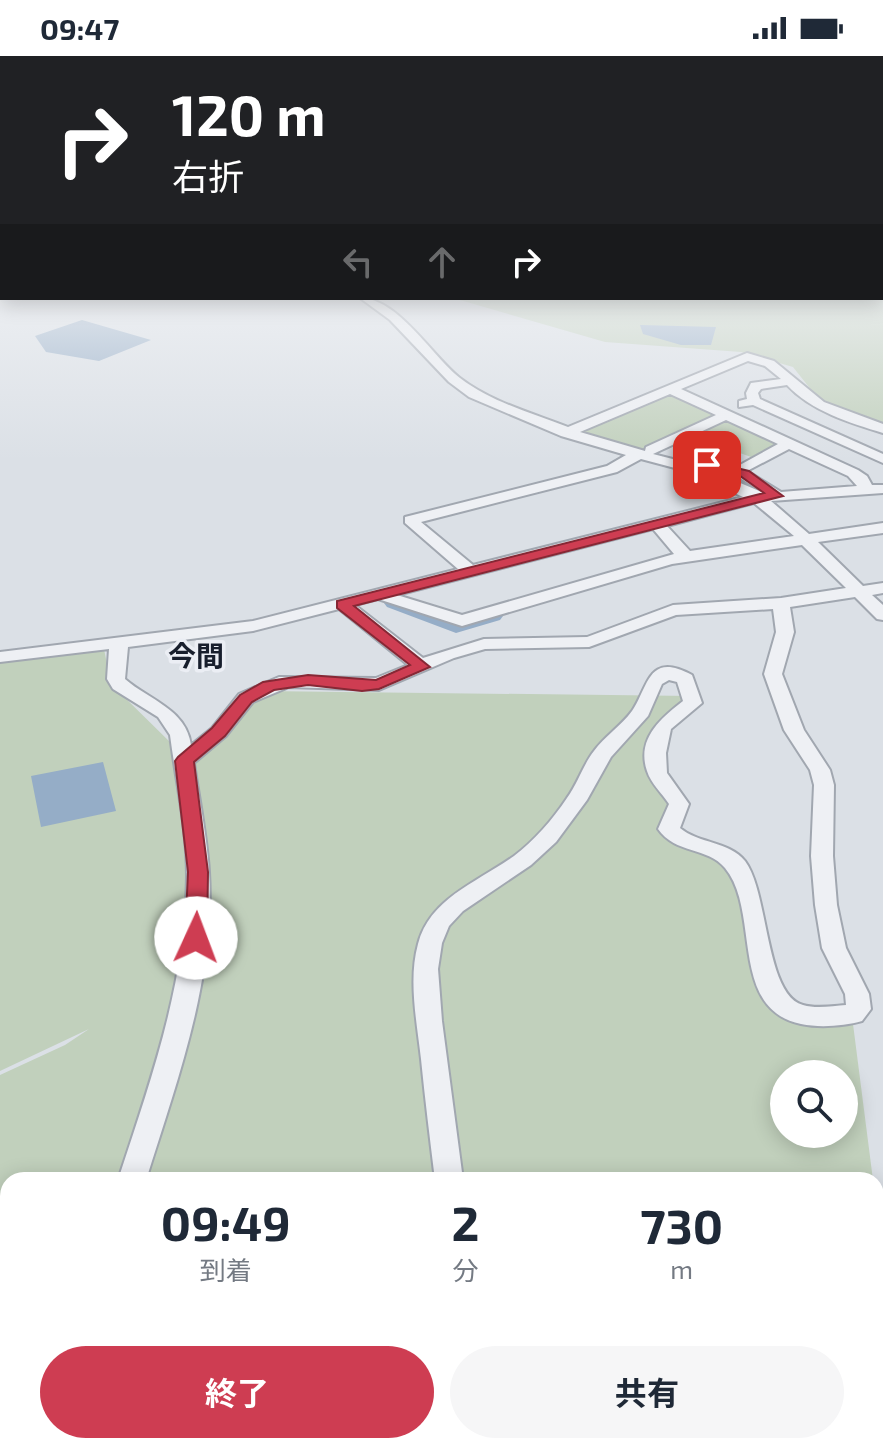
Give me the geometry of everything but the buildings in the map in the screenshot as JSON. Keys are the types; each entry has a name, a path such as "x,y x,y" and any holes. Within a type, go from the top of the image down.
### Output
{"street":[{"path":"407,331 463,387 566,433 645,452 717,477 757,498 808,542 883,615"},
{"path":"566,433 747,357 786,373 815,403 883,429"},
{"path":"754,401 752,393 756,386 791,381"},
{"path":"669,389 853,473 874,489"},
{"path":"469,570 410,520 612,469 722,413 754,401 883,459"},
{"path":"866,451 883,442"},
{"path":"736,471 789,444"},
{"path":"707,465 736,471 777,496"},
{"path":"0,657 238,629 757,498 874,489"},
{"path":"656,523 685,556"},
{"path":"378,594 462,621 685,556 808,542 883,528"},
{"path":"184,761 219,732 246,698 269,686 308,680 362,686 379,684 448,654 484,644 589,642 673,610 781,603 883,588"},
{"path":"448,1172 429,1021 426,969 430,943 439,922 455,905 523,860 548,837 577,800 602,754 641,712 654,681 665,674 676,674 685,679 693,703 662,727 655,766 659,778 672,789 679,804 669,829 675,837 724,855 738,867 748,897 765,976 785,1009 800,1014 841,1015 853,1014 859,1009 857,994 834,948 826,905 822,856 824,785 820,770 794,730 773,674 785,632 781,603"},
{"path":"343,604 422,667"},
{"path":"119,642 116,679 120,685 165,713 180,735 198,872 196,938 189,988 165,1078 135,1172"}],"green space":[{"path":"568,331 883,331 883,425 820,401 793,367 741,352 605,342"},
{"path":"668,392 721,416 646,450 577,430"},
{"path":"726,420 780,443 751,457 693,436"},
{"path":"104,649 111,684 174,746 195,935 211,876 192,766 214,736 262,691 692,696 662,727 669,829 724,855 785,1009 853,1024 858,1060 770,1060 770,1148 858,1148 858,1063 872,1172 0,1172 0,1075 65,1045 89,1029 0,1071 0,660"}],"water":[{"path":"49,331 121,331 151,340 99,361 46,352 35,336"},
{"path":"642,331 715,331 711,345 681,345"},
{"path":"103,762 116,811 41,827 31,776"}],"waterway":[{"path":"394,603 456,627 493,616"}],"district":[{"name":"今間","path":"196,655"}],"route":[{"path":"196,938 198,872 184,761 219,732 246,698 256,691 286,681 308,680 362,686 379,684 422,667 343,604 533,553 757,498 777,496 745,473 707,465"}]}
